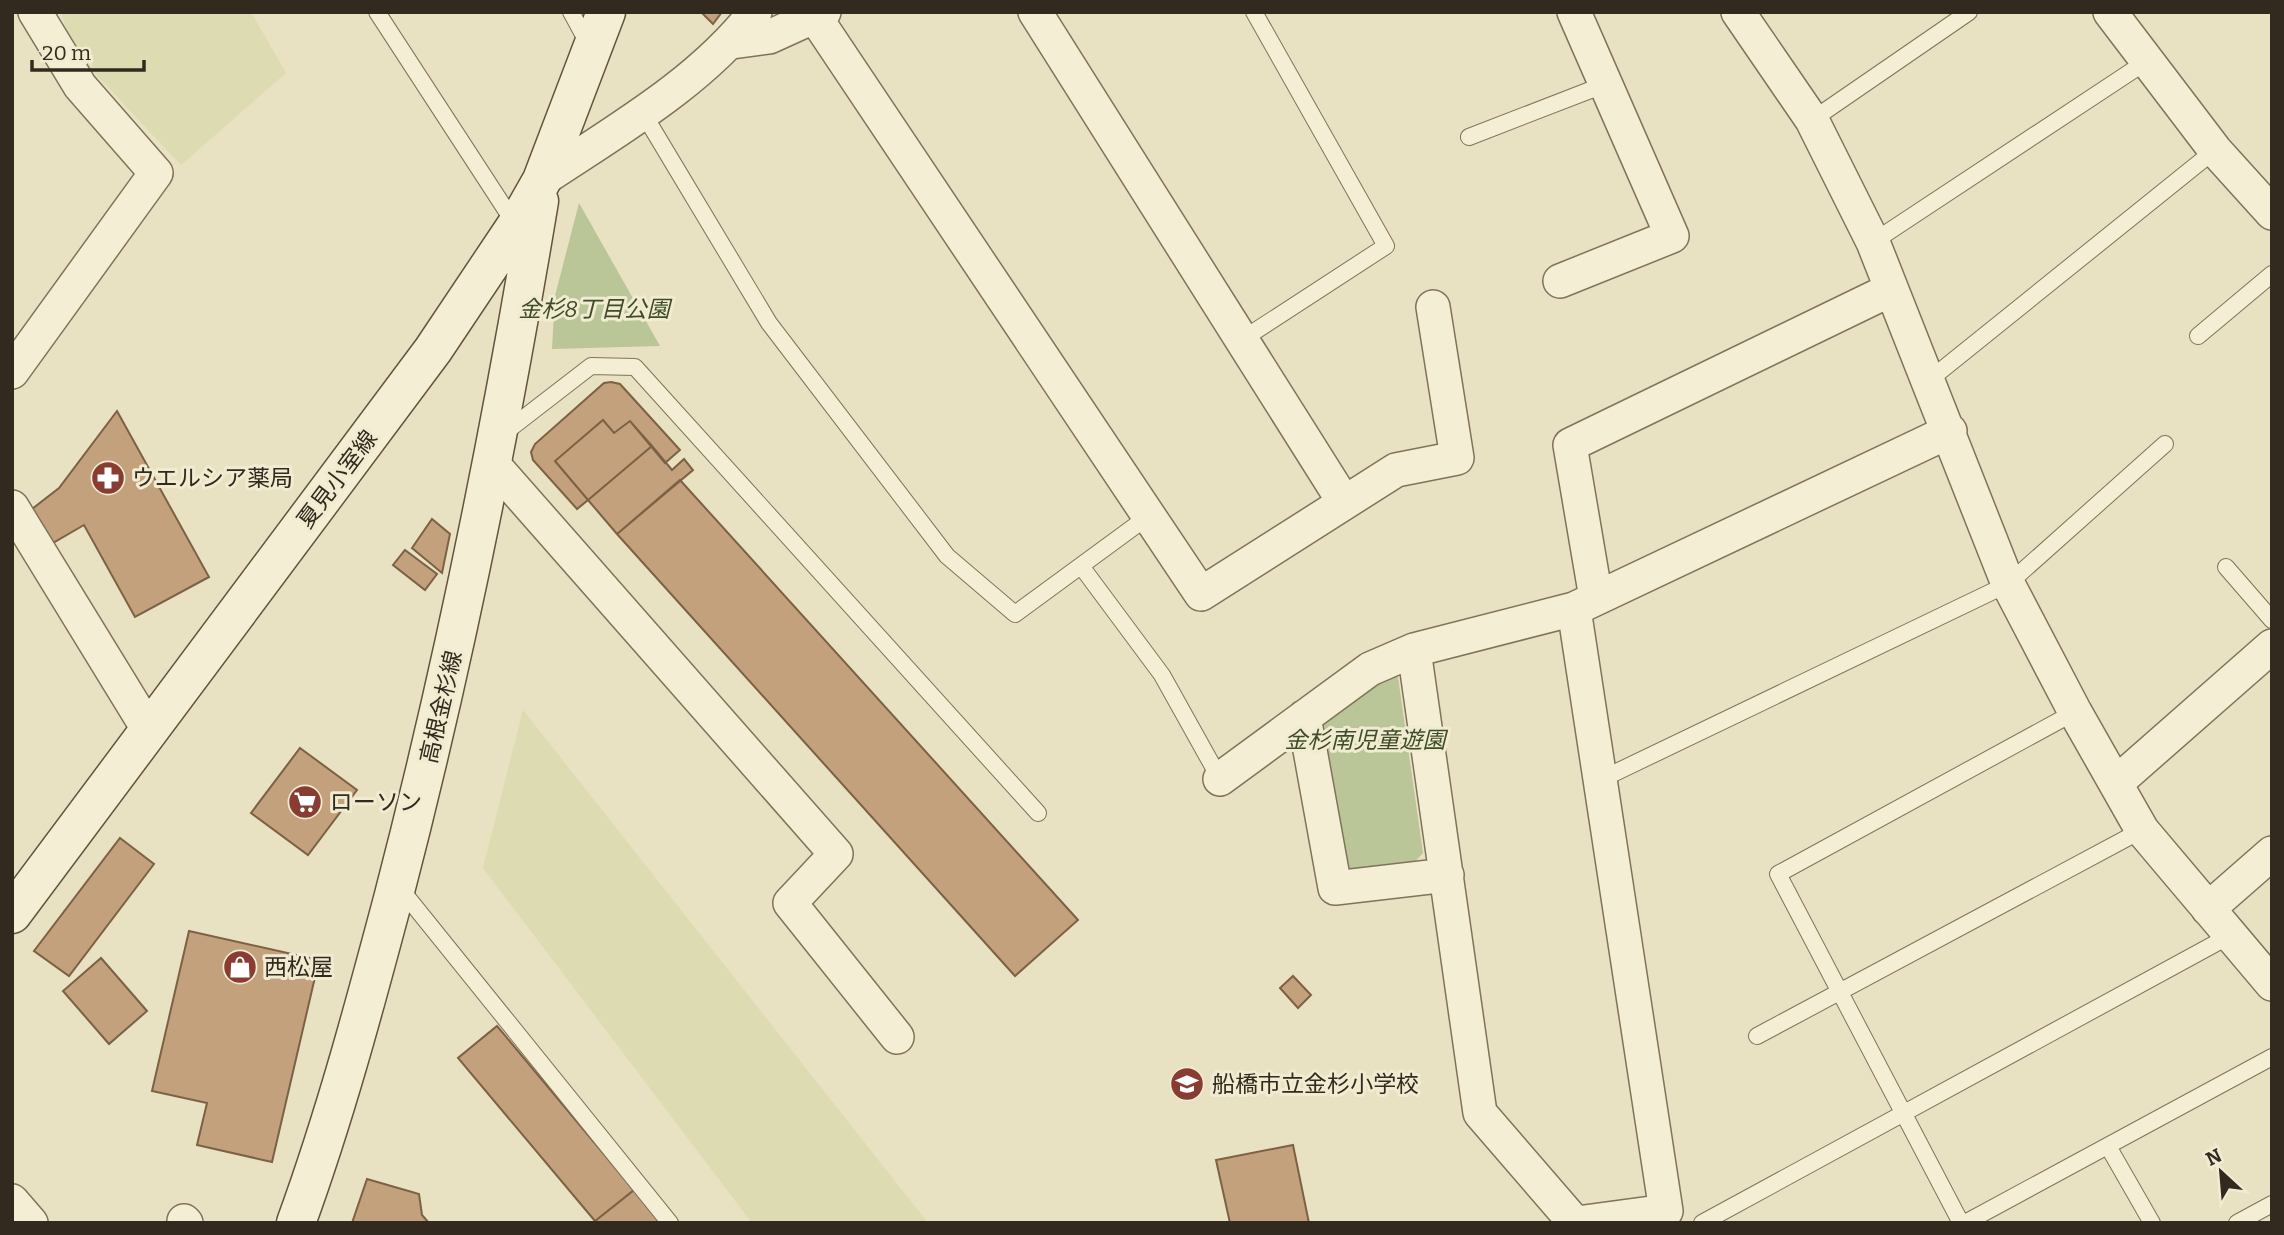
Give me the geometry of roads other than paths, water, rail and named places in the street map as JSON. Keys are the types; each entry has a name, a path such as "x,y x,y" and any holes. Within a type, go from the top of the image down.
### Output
{"main road":[{"name":"夏見小室線","path":"12,914 433,350 516,226 542,180 606,12"},
{"name":"高根金杉線","path":"300,1221 335,1114 397,884 459,626 494,451 542,180"}],"street":[{"path":"12,372 156,173 79,86 35,12"},
{"path":"542,180 643,113 732,41 755,12"},
{"path":"1035,12 1343,502"},
{"path":"1560,281 1672,236 1574,12"},
{"path":"1738,12 1812,120 1873,242 1890,290 1950,431 2008,584 2075,712 2142,830 2272,984"},
{"path":"2110,12 2215,149 2272,213"},
{"path":"732,41 769,37 819,15 1201,594 1396,470 1457,458 1433,307"},
{"path":"1414,650 1480,1114 1576,1223 1670,1217 1602,779 1570,445 1890,290"},
{"path":"1220,779 1370,669 1414,650 1585,603 1950,431"},
{"path":"494,451 835,854 790,904 897,1037"},
{"path":"12,506 150,732"},
{"path":"2116,783 2272,646"},
{"path":"1304,717 1335,888 1447,875"},
{"path":"2208,909 2272,853"},
{"path":"12,1201 31,1223"}],"lane":[{"path":"377,12 516,226"},
{"path":"571,12 591,50"},
{"path":"1243,339 1386,246 1254,12"},
{"path":"1812,120 1969,12"},
{"path":"1873,242 2147,61"},
{"path":"1469,137 1606,84"},
{"path":"643,113 769,323 947,556 1015,614 1150,516"},
{"path":"1928,381 2215,149"},
{"path":"2198,336 2272,274"},
{"path":"494,451 591,366 635,366 1038,813"},
{"path":"1602,779 2008,584 2165,444"},
{"path":"1081,566 1162,675 1220,779"},
{"path":"2226,567 2272,620"},
{"path":"2075,712 1778,874 1963,1223 2109,1148 2272,1057"},
{"path":"1757,1036 2142,830"},
{"path":"397,884 670,1223"},
{"path":"1702,1223 2231,935"},
{"path":"2109,1148 2152,1223"},
{"path":"2237,1223 2272,1204"}],"place":[{"name":"ウエルシア薬局","path":"108,478"},
{"name":"ローソン","path":"305,802"},
{"name":"西松屋","path":"240,967"},
{"name":"船橋市立金杉小学校","path":"1187,1084"}],"park label":[{"name":"金杉8丁目公園","path":"594,309"},
{"name":"金杉南児童遊園","path":"1365,740"}]}
